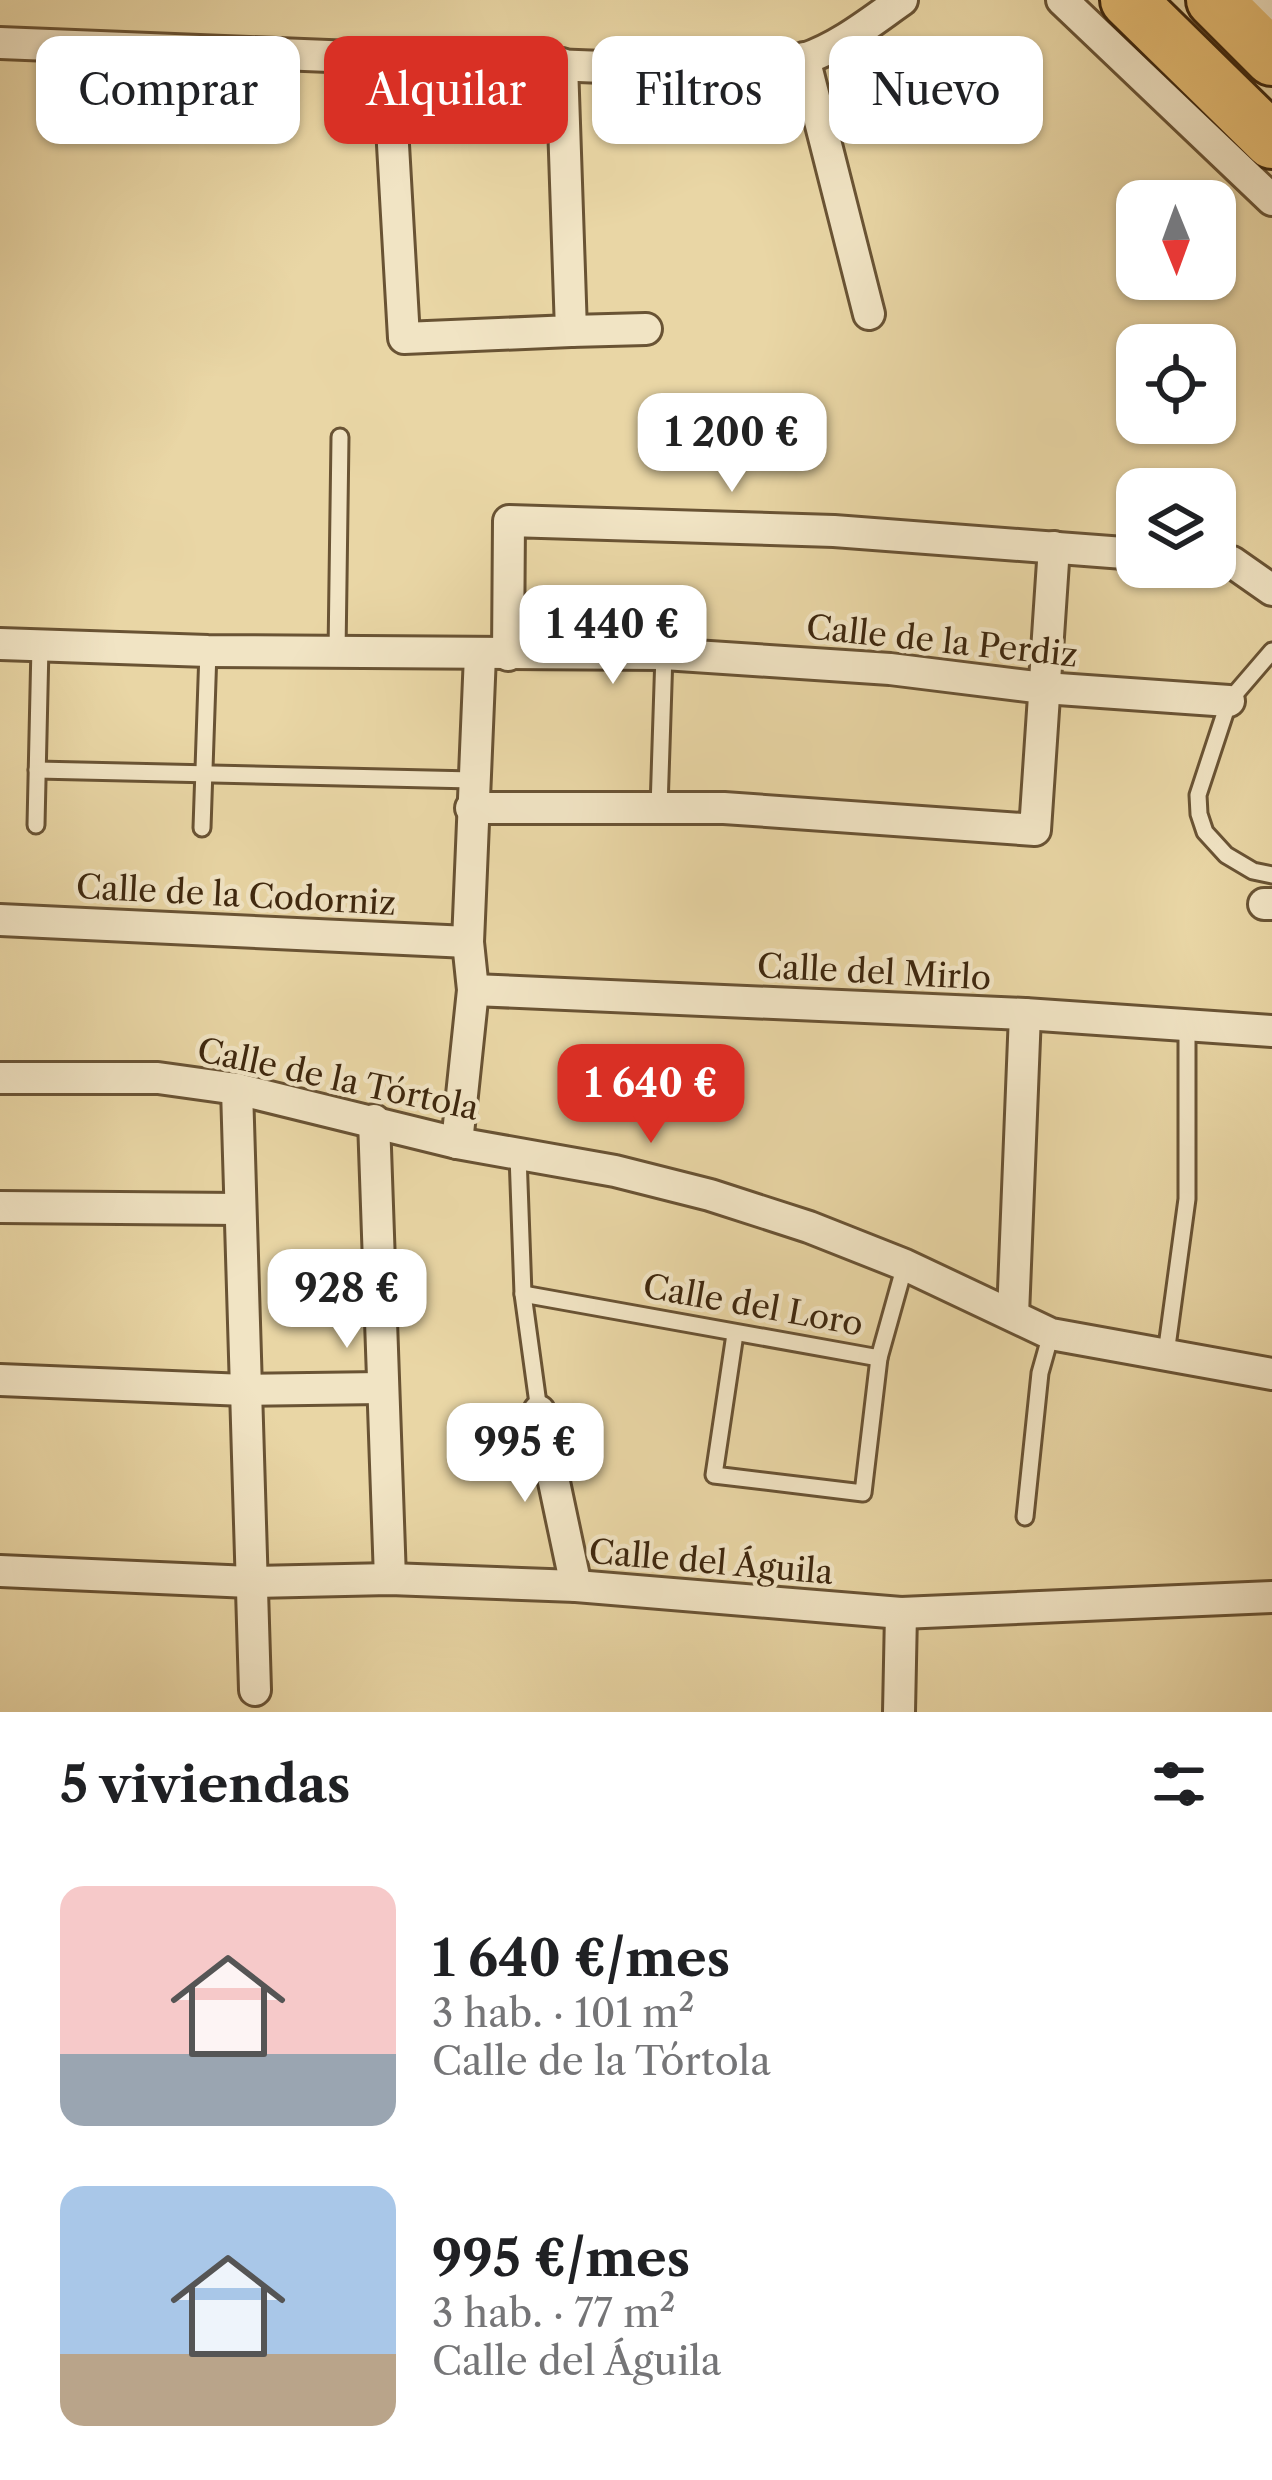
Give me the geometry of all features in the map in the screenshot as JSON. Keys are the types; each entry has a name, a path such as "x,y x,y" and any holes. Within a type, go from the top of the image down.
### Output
{"highway":[{"path":"1128,0 1272,141"},
{"path":"1214,0 1272,58"}],"street":[{"path":"805,58 854,34 902,0"},
{"path":"1063,0 1272,200"},
{"path":"0,43 324,55"},
{"path":"805,62 869,314"},
{"path":"393,144 404,338 646,329"},
{"path":"565,144 571,332"},
{"path":"457,1143 473,990 468,942 472,794 509,521 834,531 1116,552"},
{"path":"472,794 1035,830 1054,547"},
{"path":"1236,565 1272,590"},
{"name":"Calle de la Perdiz","path":"0,644 208,651 664,654 890,669 1044,688 1228,701"},
{"name":"Calle de la Codorniz","path":"0,920 468,942"},
{"name":"Calle del Mirlo","path":"473,990 1025,1014 1272,1031"},
{"path":"1013,1316 1025,1014"},
{"name":"Calle de la Tórtola","path":"0,1078 158,1078 237,1089 457,1143 615,1171 809,1226 1051,1334 1272,1374"},
{"path":"237,1089 255,1690"},
{"path":"374,1120 390,1580"},
{"path":"0,1207 239,1209"},
{"path":"0,1380 245,1390 382,1388"},
{"path":"539,1411 576,1586"},
{"name":"Calle del Águila","path":"0,1571 250,1582 390,1580 576,1586 901,1613 1272,1597"},
{"path":"899,1712 901,1613"}],"lane":[{"path":"337,652 340,437"},
{"path":"36,825 40,646"},
{"path":"202,828 208,651"},
{"path":"1270,894 1253,871 1226,855 1205,832 1198,795 1228,701 1272,651"},
{"path":"659,808 664,654"},
{"path":"37,770 472,794"},
{"path":"1166,1354 1187,1199 1186,1027"},
{"path":"518,1155 524,1294 539,1411"},
{"name":"Calle del Loro","path":"524,1294 879,1358 904,1265"},
{"path":"735,1334 714,1475 862,1493 879,1358"},
{"path":"1025,1517 1040,1372 1051,1334"}]}
